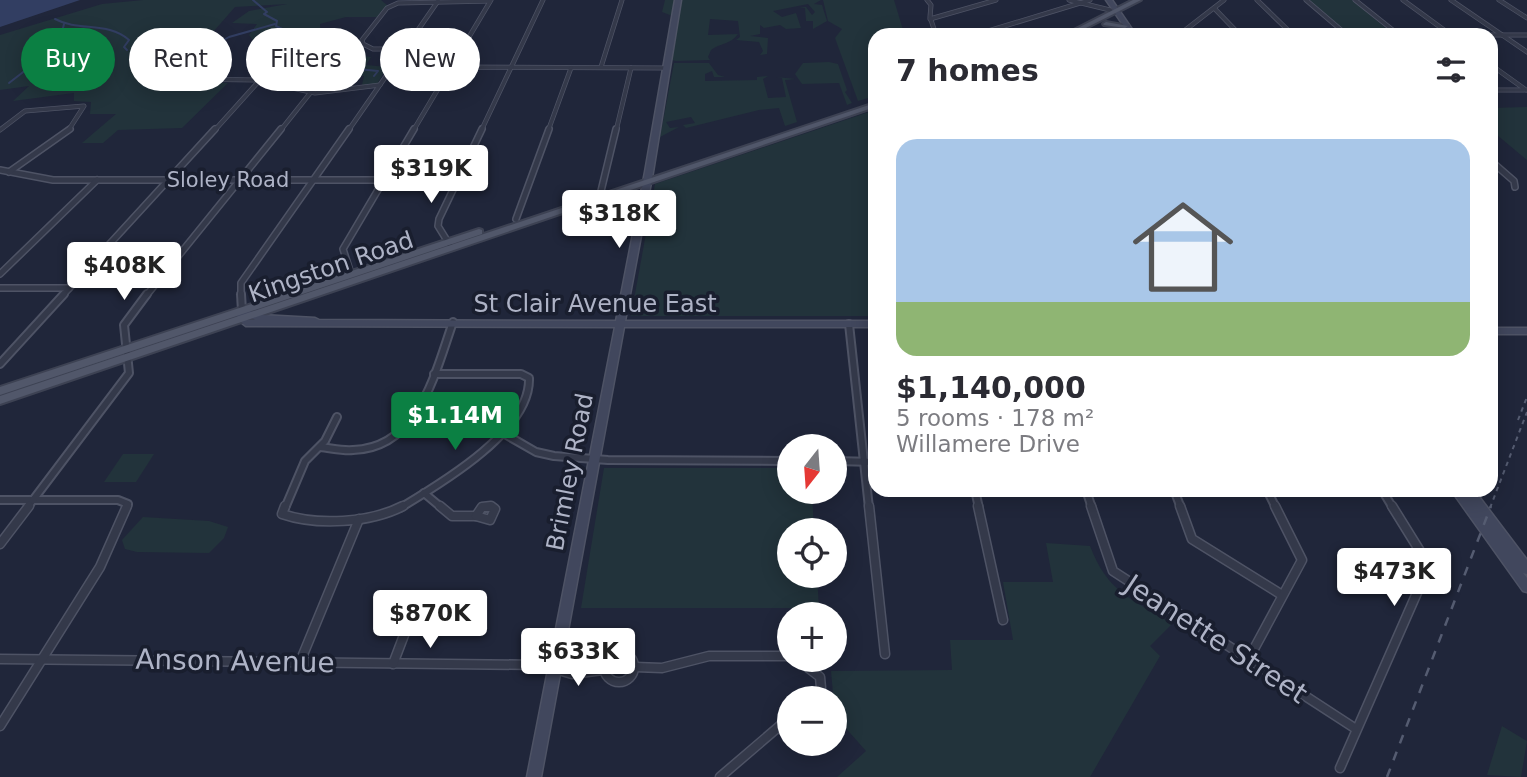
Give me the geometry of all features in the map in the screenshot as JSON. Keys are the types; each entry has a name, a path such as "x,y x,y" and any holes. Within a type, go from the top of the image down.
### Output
{"main road":[{"name":"Brimley Road","path":"534,777 647,180 678,0"},
{"path":"1080,28 1138,0"},
{"path":"1106,24 1115,10 1149,0"},
{"path":"1115,10 1126,27"},
{"path":"1097,28 1106,24 1126,27"},
{"name":"Kingston Road","path":"0,400 351,274 450,245 516,219 601,191 647,180 868,101"},
{"name":"Kingston Road","path":"241,315 253,315 450,245 868,107"},
{"name":"St Clair Avenue East","path":"241,315 246,323 315,321 868,324"},
{"name":"St Clair Avenue East","path":"253,315 315,321"},
{"path":"1498,324 1527,324"},
{"path":"1498,331 1527,331"},
{"name":"Kingston Road","path":"0,391 128,353"},
{"path":"1461,497 1527,587"},
{"path":"1473,497 1527,569"}],"street":[{"path":"380,49 365,47 362,40 391,6 407,1 490,0"},
{"path":"474,28 490,0"},
{"path":"450,245 438,223 543,0"},
{"path":"601,67 622,0"},
{"path":"927,0 932,6 930,19 933,28"},
{"path":"978,0 985,3"},
{"path":"930,19 996,0"},
{"path":"1069,0 1115,10"},
{"path":"997,28 1090,0"},
{"path":"1188,28 1224,0"},
{"path":"1257,0 1286,28"},
{"path":"1306,0 1339,28"},
{"path":"1355,0 1390,28"},
{"path":"1403,0 1441,28"},
{"path":"1451,0 1493,28"},
{"path":"1499,0 1527,18"},
{"path":"419,28 438,1"},
{"path":"1214,8 1233,28"},
{"path":"1498,32 1527,52"},
{"path":"1498,35 1527,35"},
{"path":"480,67 667,68"},
{"path":"516,219 571,68"},
{"path":"601,191 631,68"},
{"path":"1498,70 1526,90"},
{"path":"308,91 332,93 380,85"},
{"path":"241,315 241,283 380,85"},
{"path":"1498,90 1526,90"},
{"path":"0,364 249,91"},
{"path":"351,274 343,249 438,91"},
{"path":"0,544 129,373 124,325 129,317 312,92"},
{"path":"0,130 26,111 84,106 81,118 39,154 9,172"},
{"path":"1498,166 1514,181 1515,187"},
{"name":"Sloley Road","path":"0,170 46,180 457,180"},
{"path":"0,274 97,180"},
{"path":"0,288 69,288"},
{"path":"320,447 353,450 372,447 404,430 418,415 453,322"},
{"path":"849,324 868,492"},
{"path":"337,417 320,447 305,460 282,514 359,519 399,509 503,433 522,409 529,378 521,374 434,374"},
{"path":"503,433 536,452 594,458 777,461"},
{"path":"847,461 865,462"},
{"path":"424,493 452,516 476,516"},
{"path":"868,497 884,654"},
{"path":"977,497 1003,620"},
{"name":"Jeanette Street","path":"1088,497 1113,571 1356,729"},
{"path":"1177,497 1192,539 1282,595"},
{"path":"1248,660 1302,560 1270,497"},
{"path":"1340,768 1427,570 1423,556 1386,497"},
{"path":"0,500 118,500 128,504 106,556 0,726"},
{"path":"300,662 359,519"},
{"path":"393,664 417,601 458,598"},
{"path":"622,652 632,656 635,667 630,677 619,682 608,679 603,670 606,659 622,652"},
{"path":"635,667 662,668 709,656 777,656"},
{"name":"Anson Avenue","path":"0,659 542,665 572,674 603,670"},
{"path":"720,777 777,728"}],"shaded area":[{"path":"143,0 381,0 388,6 378,17 346,17 320,24 320,28 254,28 257,24 232,23 249,11 287,4 235,7 217,28 129,28 129,91 220,91 182,128 118,130 103,143 82,143 116,114 90,114 91,102 74,101 74,93 13,101 24,91 115,91 115,28 23,28 102,4"},
{"path":"665,0 821,0 814,4 822,5 827,21 813,29 813,21 806,21 805,8 799,7 806,7 812,15 815,12 808,4 773,11 782,17 796,13 801,28 786,29 780,25 764,28 760,25 760,34 750,36 768,38 767,54 760,55 763,51 759,42 736,40 740,37 738,21 710,19 708,35 738,34 732,40 711,50 708,57 710,60 676,61 672,60 678,18 662,12"},
{"path":"823,0 894,0 902,28 868,28 868,98 858,101 835,38 842,29 828,21"},
{"path":"1309,0 1352,0 1386,28 1342,28"},
{"path":"21,29 21,87 0,90 0,35"},
{"path":"674,63 709,63 718,75 725,77 714,77 712,71 705,74 705,81 757,80 757,77 768,76 763,79 768,98 786,97 782,78 776,77 795,79 785,80 797,122 785,126 779,108 759,110 686,128 683,125 695,123 691,117 666,122 670,128 679,127 660,137"},
{"path":"803,63 838,64 847,90 845,92 852,103 847,105 839,83 802,84 795,74"},
{"path":"366,65 380,66 380,79 377,84 366,85"},
{"path":"1527,107 1527,160 1498,136 1498,108"},
{"path":"868,112 868,316 631,316 655,184"},
{"path":"123,454 154,454 136,482 104,482"},
{"path":"604,468 777,468 777,504 813,504 813,518 777,518 777,588 818,588 819,602 777,602 777,608 581,608"},
{"path":"143,517 209,521 228,527 224,538 209,553 137,552 125,549 122,540"},
{"path":"1046,543 1090,546 1105,574 1122,593 1172,624 1150,646 1160,656 1090,777 837,777 866,751 847,730 847,686 832,686 831,672 952,670 950,640 1013,640 1003,582 1053,582"},
{"path":"1502,726 1527,741 1521,777 1487,775"}],"water":[{"path":"0,0 80,0 0,27"}],"waterway":[{"path":"253,0 267,12 264,14 277,21 276,26 297,36 302,50 353,61 357,69 378,71 374,76"},
{"path":"55,19 121,34 129,40 124,47 127,50"},
{"path":"9,83 67,38 61,36 64,24"},
{"path":"232,36 275,24"}],"railway":[{"path":"1518,420 1527,397"},
{"path":"1498,487 1527,412"},
{"path":"1490,508 1494,497"},
{"path":"1387,777 1491,506"}]}
